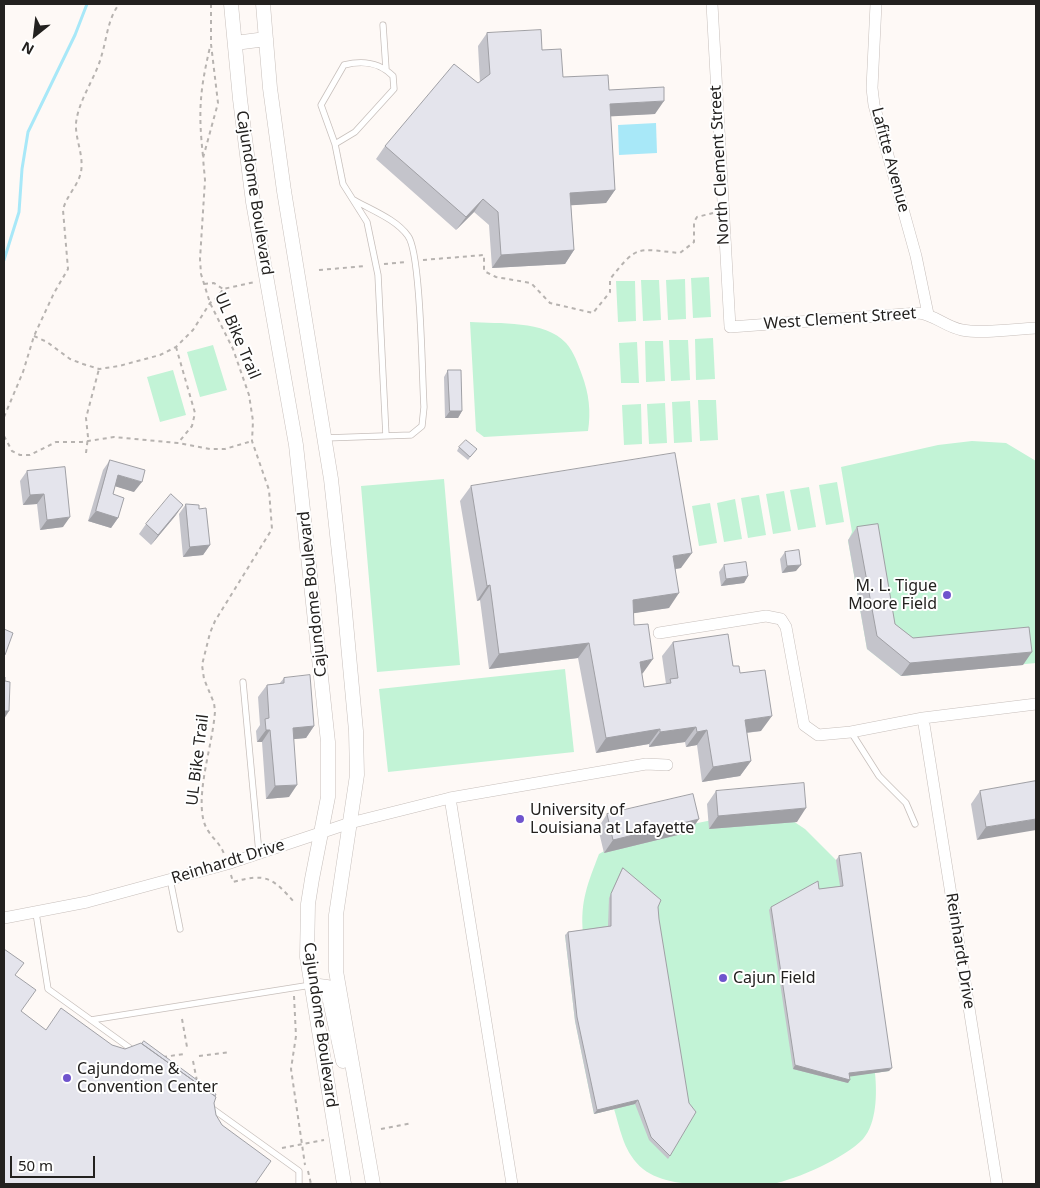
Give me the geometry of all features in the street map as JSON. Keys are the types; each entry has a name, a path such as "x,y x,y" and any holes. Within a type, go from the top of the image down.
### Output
{"street":[{"name":"Cajundome Boulevard","path":"231,4 253,202 275,318 302,497 328,742 328,797 308,904 307,956 344,1184"},
{"name":"Cajundome Boulevard","path":"263,4 284,192 325,438 343,590 356,731 357,776 336,915 335,957 373,1184"},
{"name":"North Clement Street","path":"712,4 722,211 730,326"},
{"name":"Lafitte Avenue","path":"876,4 872,88 874,105 916,256 928,314"},
{"path":"235,43 266,39"},
{"name":"West Clement Street","path":"730,326 909,313 928,314 947,325 965,330 1036,328"},
{"path":"659,633 766,616 780,619 786,627 804,725 810,731 822,736 923,718 1036,704"},
{"name":"Reinhardt Drive","path":"923,718 997,1184"},
{"name":"Reinhardt Drive","path":"4,918 36,914 88,902 227,864 259,852 350,824 450,798 646,764 667,765"},
{"path":"450,798 512,1184"},
{"path":"311,986 327,987 338,1045 361,1118"}],"lane":[{"path":"383,25 386,69"},
{"path":"335,144 355,132 394,89 393,76 386,69 371,63 344,65 321,104 335,144 343,184 367,222 376,265 386,436"},
{"path":"325,438 411,435 422,426 424,407 415,261 408,235 398,226 352,198"},
{"path":"243,682 259,852"},
{"path":"851,732 879,776 906,803 915,824"},
{"path":"170,879 180,929"},
{"path":"36,914 48,989 139,1055"},
{"path":"91,1020 311,986"},
{"path":"203,1101 299,1171 299,1184"}],"path":[{"path":"4,417 23,372 34,336 54,293 68,269 63,210 65,201 80,174 81,156 76,123 87,89 102,55 113,11 118,4"},
{"name":"UL Bike Trail","path":"203,158 218,103 211,44 211,4"},
{"name":"UL Bike Trail","path":"211,44 200,87 199,105 205,199 200,259 203,284 210,303 233,349 249,395 253,421 252,441 268,490 272,529 215,621 202,665 204,679 214,703 215,711 202,803 203,819 214,841 222,848 233,882 255,876 267,879 282,888 298,905"},
{"path":"319,270 484,255 484,271 496,277 531,282 550,303 593,313 610,292 610,279 628,256 638,250 680,253 694,242 694,222 697,217 722,211"},
{"path":"203,284 214,284 223,289 260,281"},
{"path":"34,336 47,342 70,359 99,369 119,366 160,355 176,347 193,330 210,303 218,297 223,289"},
{"path":"176,347 195,413 192,426 178,443"},
{"path":"86,452 88,441 86,418 99,369"},
{"path":"4,436 12,450 20,455 30,455 56,442 88,441 130,436 217,449 252,441"},
{"path":"295,987 296,1036 291,1068 302,1144 311,1184"},
{"path":"182,1018 186,1047"},
{"path":"199,1056 230,1052"},
{"path":"161,1058 184,1054"},
{"path":"194,1061 197,1083"},
{"path":"381,1129 412,1123"},
{"path":"270,1150 329,1139"}],"green space":[{"path":"709,277 711,317 693,318 691,278"},
{"path":"685,279 686,319 668,320 666,280"},
{"path":"641,280 659,280 661,320 643,321"},
{"path":"616,281 635,281 636,321 618,322"},
{"path":"470,322 508,323 534,327 546,330 566,343 575,358 586,389 589,403 588,431 484,437 476,431"},
{"path":"713,338 715,379 696,380 695,339"},
{"path":"669,340 688,340 690,380 671,381"},
{"path":"645,341 663,341 665,381 646,382"},
{"path":"637,342 639,383 621,383 619,343"},
{"path":"213,345 227,390 200,397 187,352"},
{"path":"173,370 186,415 160,422 147,377"},
{"path":"698,400 716,400 718,440 700,441"},
{"path":"690,401 692,442 674,443 672,402"},
{"path":"665,403 667,443 649,444 647,404"},
{"path":"641,404 642,444 624,445 622,405"},
{"name":"M. L. Tigue Moore Field","path":"972,441 1006,443 1036,461 1036,663 901,676 867,649 848,541 852,532 841,467 938,445"},
{"path":"444,479 460,665 377,672 361,486"},
{"path":"837,482 844,522 826,525 819,485"},
{"path":"809,487 816,527 798,530 790,490"},
{"path":"784,491 791,531 773,534 766,494"},
{"path":"759,495 766,535 748,538 741,498"},
{"path":"735,499 742,539 724,542 717,503"},
{"path":"710,503 717,543 699,546 692,506"},
{"path":"565,669 574,752 388,772 379,689"},
{"name":"Cajun Field","path":"787,817 805,829 836,860 858,857 889,1071 875,1073 876,1098 871,1125 863,1139 845,1153 807,1173 772,1184 688,1184 664,1179 643,1169 631,1156 624,1142 614,1109 594,1114 575,1021 565,935 583,933 584,902 588,883 599,854 629,837 722,818"}],"water":[{"path":"656,123 657,153 619,155 618,125"}],"building":[{"path":"541,30 542,50 561,49 563,77 608,75 609,90 664,87 664,101 610,104 615,190 570,193 574,250 501,255 498,212 483,199 466,217 385,146 454,64 478,83 490,74 487,33"},
{"path":"448,370 461,370 462,411 450,411"},
{"path":"466,440 477,449 470,457 459,447"},
{"path":"675,453 692,553 673,556 679,593 633,600 634,625 648,624 653,659 640,662 644,687 671,683 670,679 678,678 673,642 728,634 733,666 739,666 740,673 765,670 772,716 745,720 751,761 713,767 707,730 697,732 696,727 660,732 660,729 606,738 589,643 499,654 490,585 487,586 471,486"},
{"path":"110,460 145,470 142,482 118,475 113,494 124,498 118,518 96,511"},
{"path":"65,467 70,517 47,520 44,494 30,495 27,471"},
{"path":"171,494 183,505 158,535 146,524"},
{"path":"186,504 199,505 199,509 206,508 210,545 190,547"},
{"path":"878,524 895,624 913,638 1029,627 1032,652 910,663 877,636 857,527"},
{"path":"799,550 801,565 787,566 785,552"},
{"path":"746,562 748,576 726,579 724,565"},
{"path":"4,629 13,633 5,655 4,654"},
{"path":"310,675 314,726 293,728 297,785 275,786 270,730 266,730 265,719 269,718 267,685 284,683 284,678"},
{"path":"4,677 5,681 10,682 9,711 4,711"},
{"path":"1036,781 1036,819 986,827 980,791"},
{"path":"804,783 806,808 718,816 716,791"},
{"path":"693,794 699,819 613,840 607,814"},
{"path":"861,853 892,1068 849,1073 850,1080 795,1065 771,907 818,881 819,889 843,886 839,856"},
{"path":"623,868 661,900 658,907 659,919 689,1103 696,1112 670,1156 651,1137 638,1100 597,1110 577,1017 568,932 611,926 611,894"},
{"name":"Cajundome & Convention Center","path":"4,949 24,963 15,975 36,990 21,1011 46,1030 61,1008 112,1045 125,1049 141,1043 216,1097 214,1103 216,1115 222,1125 271,1161 255,1184 4,1184"},
{"path":"144,1041 216,1094 215,1096 142,1044"}],"waterway":[{"path":"4,260 19,212 22,169 28,132 75,35 87,4"}],"place":[{"name":"M. L. Tigue Moore Field","path":"947,595"},
{"name":"University of Louisiana at Lafayette","path":"520,819"},
{"name":"Cajun Field","path":"723,978"},
{"name":"Cajundome & Convention Center","path":"67,1078"}]}
